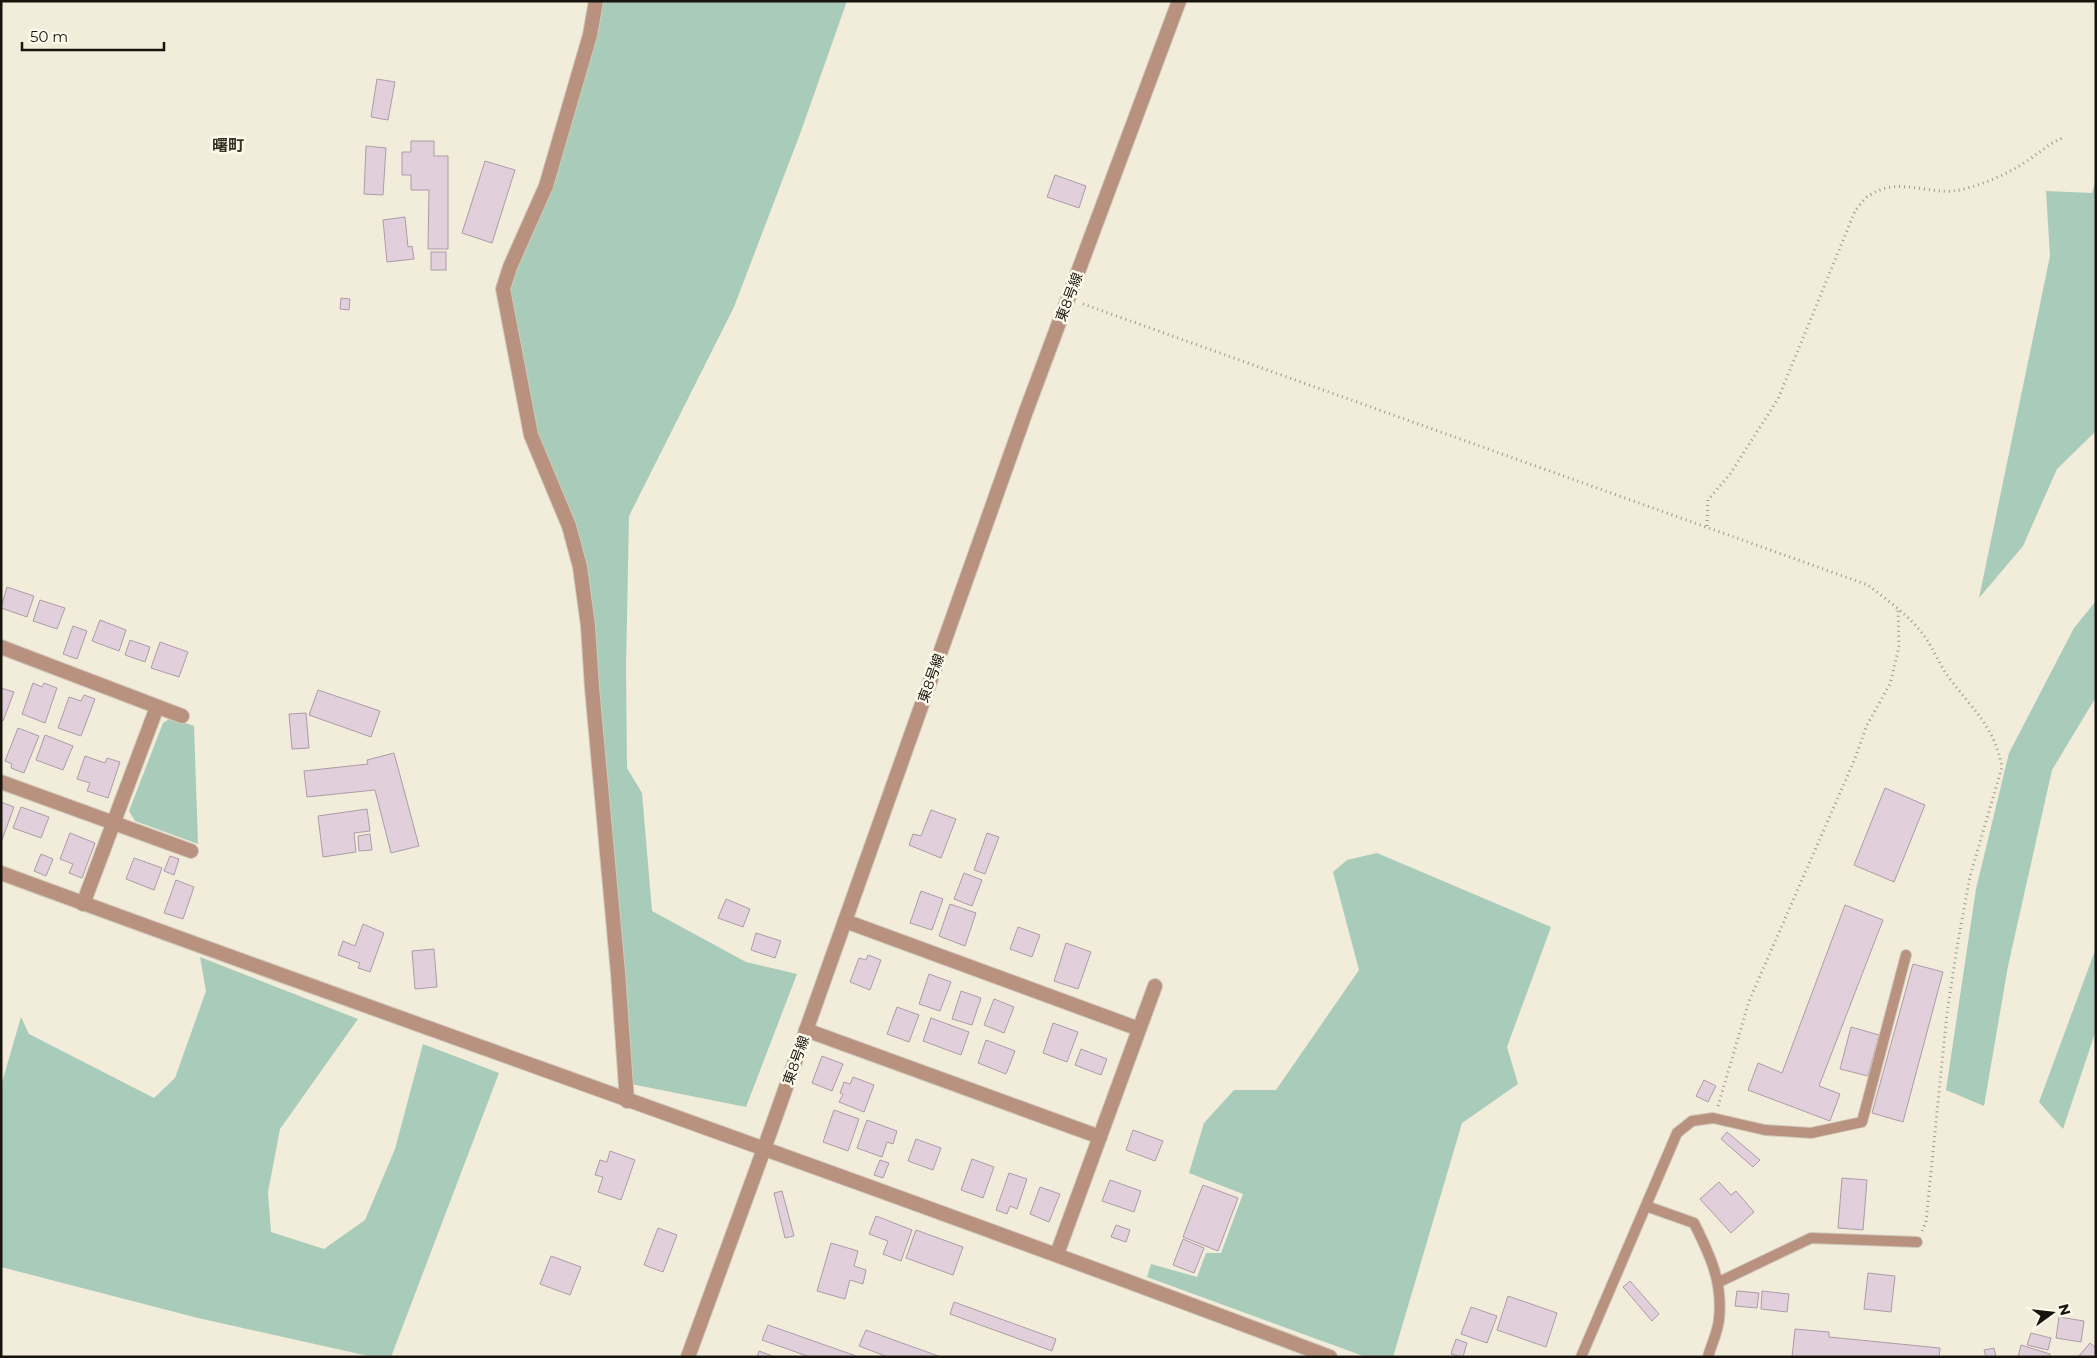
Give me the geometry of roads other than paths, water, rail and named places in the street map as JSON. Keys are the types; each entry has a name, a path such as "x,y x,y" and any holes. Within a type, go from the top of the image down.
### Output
{"street":[{"path":"596,1 590,35 546,186 510,266 503,289 531,435 569,526 580,567 588,626 618,973 627,1101"},
{"name":"東8号線","path":"688,1357 764,1149 1025,414 1180,1"},
{"path":"1,647 182,716"},
{"path":"83,904 157,706"},
{"path":"1,782 190,851"},
{"path":"1,873 627,1101 1057,1254 1330,1357"},
{"path":"845,921 1138,1029"},
{"path":"1057,1254 1155,986"},
{"path":"806,1030 1100,1137"}],"lane":[{"path":"1581,1357 1677,1133 1692,1121 1713,1118 1765,1130 1810,1133 1862,1122 1906,955"},
{"path":"1646,1206 1694,1223 1708,1251 1719,1282 1719,1320 1708,1357"},
{"path":"1719,1282 1812,1238 1917,1242"}],"district":[{"name":"曙町","path":"228,145"}]}
